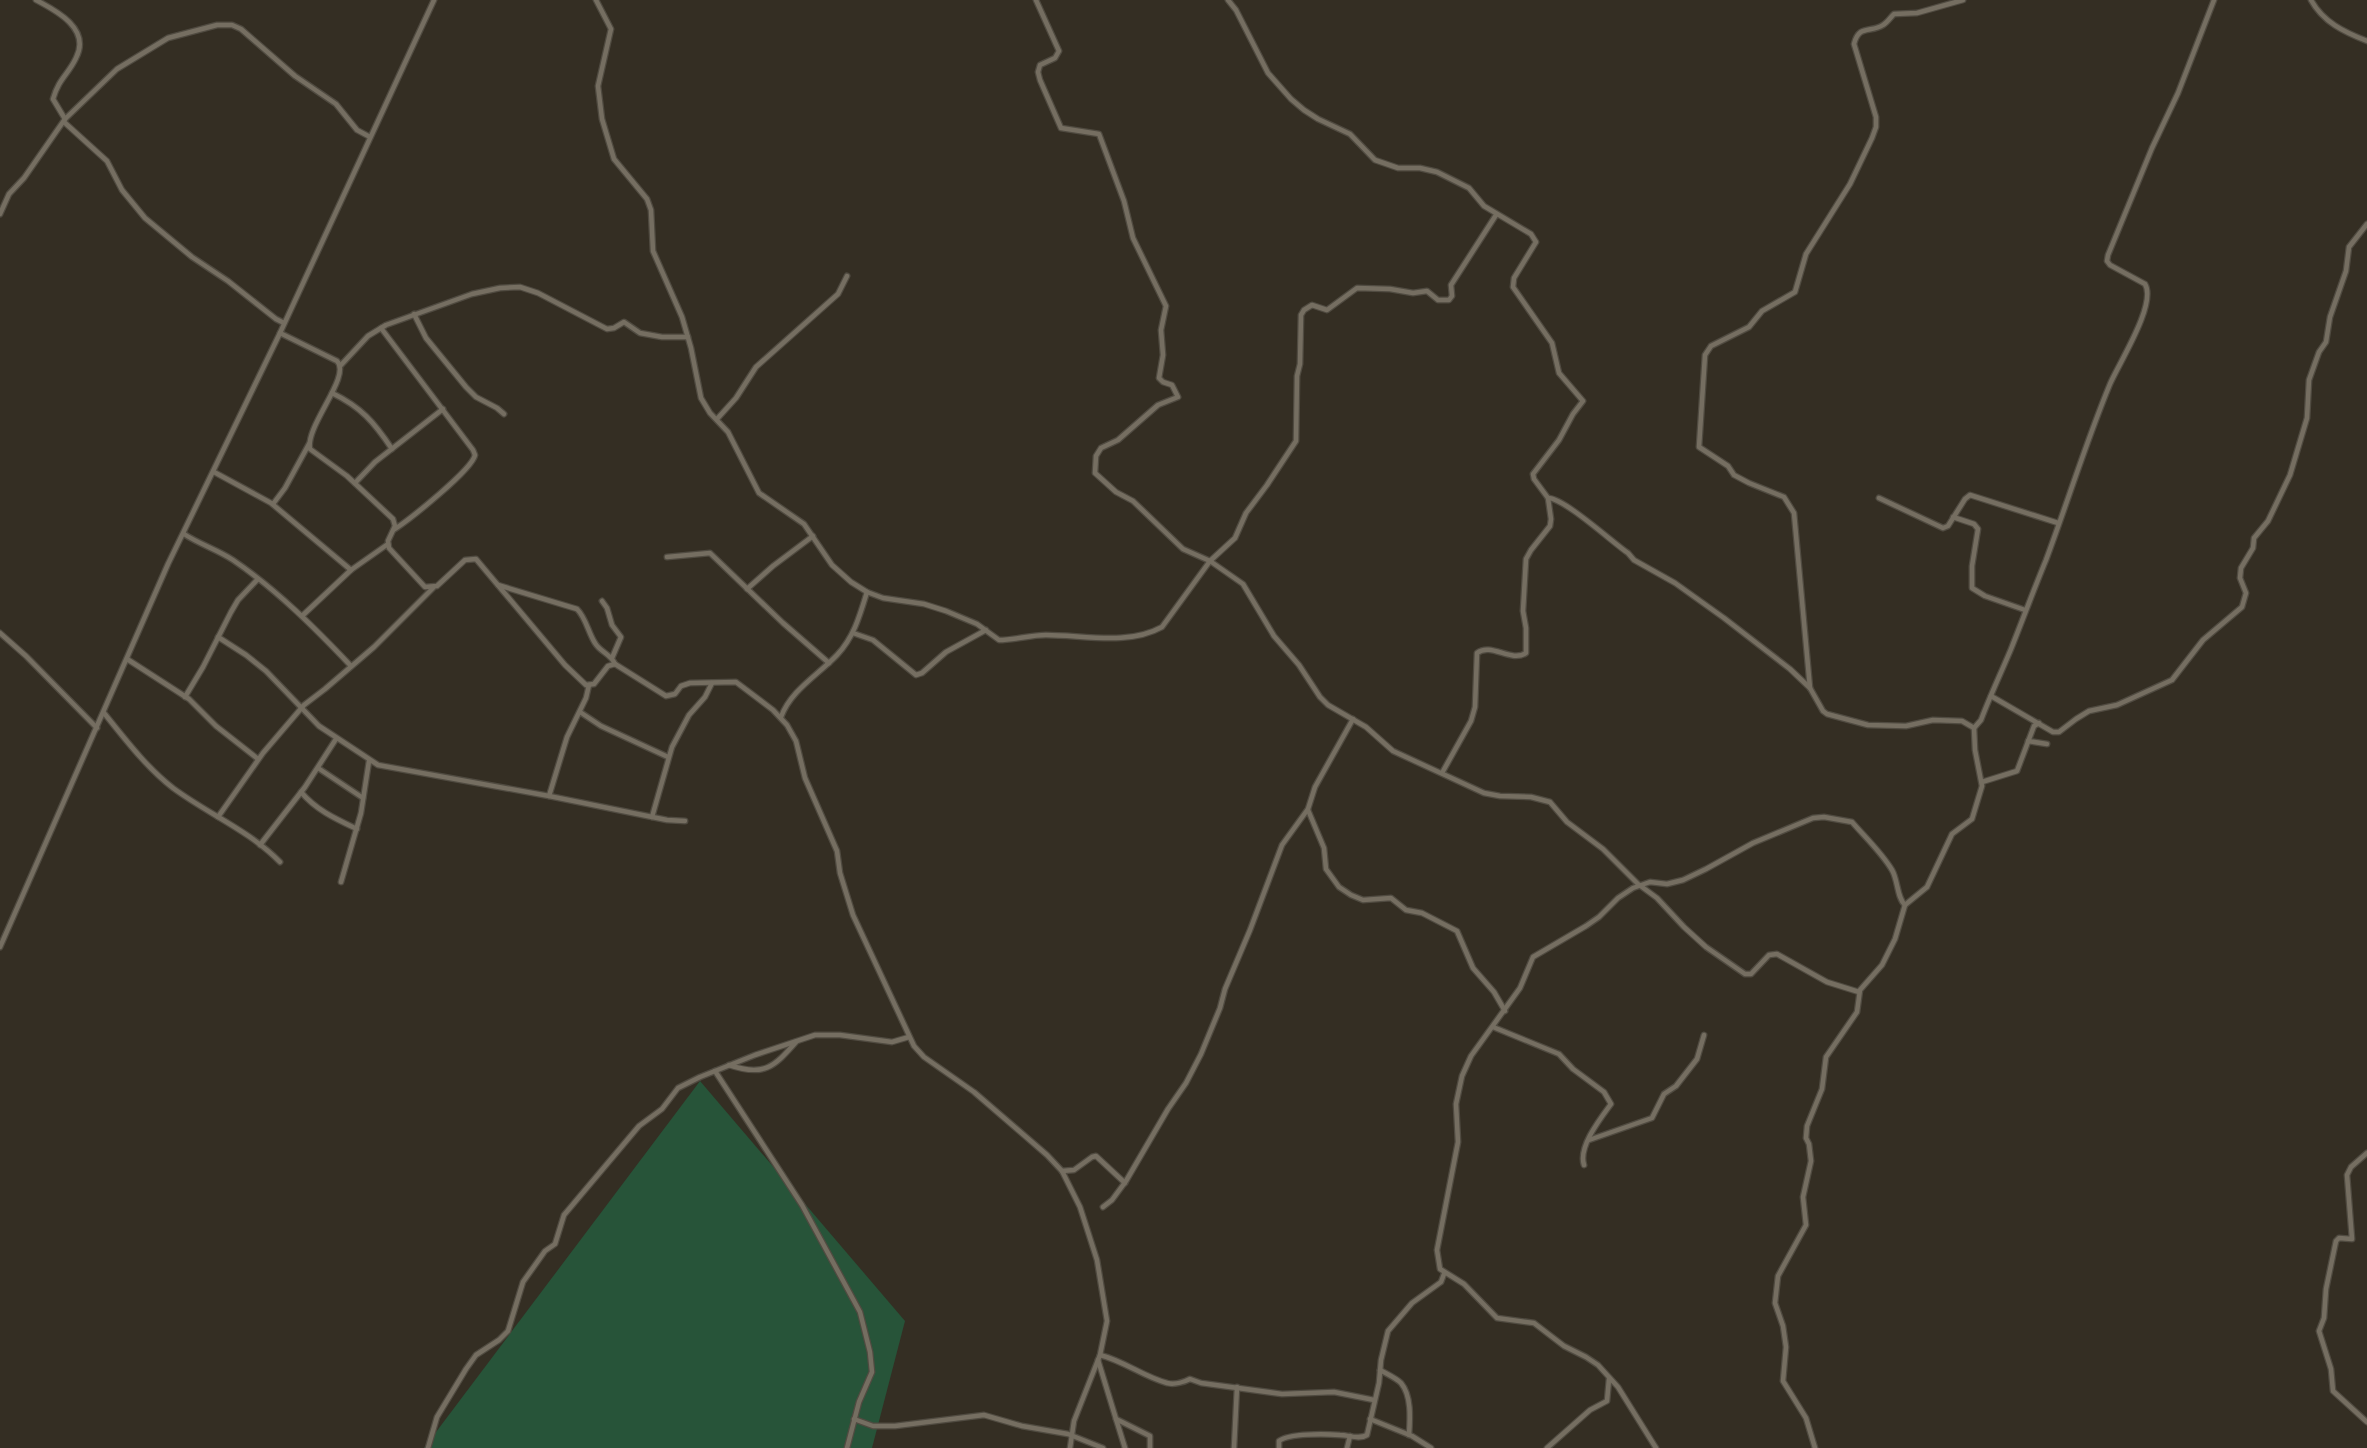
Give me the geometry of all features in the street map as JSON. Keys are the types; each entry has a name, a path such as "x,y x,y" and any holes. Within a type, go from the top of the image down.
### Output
{"street":[{"path":"36,0 58,11 79,33 81,44 76,59 60,80 53,99 65,120 106,161 122,190 145,218 192,257 284,323"},
{"path":"0,947 184,534 434,0"},
{"path":"596,0 611,29 597,93 614,159 648,202 651,210 653,251 682,317 701,398 734,442 759,493 804,524 832,565 851,582 867,592 883,598 924,604 946,611 986,630 1000,640 1047,635 1122,637 1153,632 1166,624 1209,561 1235,538 1246,513 1267,486 1296,441 1297,376 1300,364 1301,315 1304,310 1312,305 1327,310 1359,288 1413,293 1427,291 1438,300 1449,300 1452,296 1451,285 1496,216"},
{"path":"1036,0 1059,51 1055,58 1040,65 1038,72 1040,80 1061,128 1099,134 1124,201 1133,238 1166,306 1161,330 1163,355 1159,378 1172,385 1178,396 1158,405 1118,440 1101,448 1096,456 1095,472 1116,492 1132,501 1182,549 1209,561 1244,584 1274,636 1299,665 1320,697 1328,705 1365,727 1393,751 1493,795 1531,797 1550,802 1567,822 1603,849 1707,947 1745,974 1751,974 1769,955 1777,954 1827,982 1859,992"},
{"path":"1228,0 1236,10 1268,73 1298,104 1318,119 1350,134 1375,160 1398,168 1420,168 1443,174 1472,191 1496,216 1531,234 1536,242 1514,278 1513,287 1552,343 1559,373 1583,402 1573,414 1559,441 1533,474 1534,479 1548,498 1551,523 1531,550 1526,564 1523,610 1526,653 1518,656 1484,649 1477,653 1475,707 1471,721 1442,773"},
{"path":"1810,688 1794,513 1784,497 1734,475 1728,466 1699,447 1705,355 1711,346 1749,327 1762,311 1795,292 1806,254 1850,184 1872,138 1876,127 1876,117 1854,44 1855,39 1864,29 1884,24 1894,14 1917,13 1963,0"},
{"path":"1815,1448 1806,1418 1783,1381 1786,1347 1783,1326 1775,1302 1778,1276 1806,1225 1803,1197 1811,1161 1806,1138 1807,1126 1822,1089 1825,1060 1843,1029 1857,1012 1859,992 1882,965 1895,939 1905,905 1927,887 1952,834 1972,819 1982,782 1975,750 1974,728 1981,720 2012,647 2086,444 2116,372 2136,335 2148,296 2148,288 2144,283 2108,264 2108,255 2152,148 2178,93 2214,0"},
{"path":"2311,0 2332,26 2367,41"},
{"path":"0,214 9,194 24,178 65,120 117,69 168,38 209,26 225,24 244,31 295,75 336,105 357,130 370,137"},
{"path":"1991,696 2053,732 2059,732 2089,711 2117,705 2172,680 2202,641 2242,607 2246,593 2240,579 2241,568 2253,548 2254,538 2268,521 2290,475 2307,418 2309,380 2319,352 2326,342 2330,317 2346,271 2349,247 2367,224"},
{"path":"717,419 736,398 756,367 824,309 830,299 838,294 847,276"},
{"path":"273,504 285,488 309,444 311,434 341,371 341,365 353,350 381,328 414,314 482,291 520,287 550,298 607,329 624,322 649,335 672,338 688,336"},
{"path":"414,314 426,338 466,387 476,397 504,414"},
{"path":"302,616 351,570 388,544 395,529 447,486 475,458 473,450 381,328"},
{"path":"280,333 341,365"},
{"path":"332,393 355,405 366,414 392,449"},
{"path":"355,483 375,462 443,409"},
{"path":"309,444 312,451 333,464 393,519 395,529"},
{"path":"214,472 273,504 351,570"},
{"path":"1879,498 1943,528 1948,526 1970,495 2058,522"},
{"path":"1548,498 1553,498 1567,506 1634,560 1675,583 1746,633 1810,688 1825,713 1852,721 1892,727 1933,720 1962,721 1974,728"},
{"path":"1953,517 1974,524 1978,529 1971,579 1973,590 2025,610"},
{"path":"184,534 231,559 258,579 302,616 351,666"},
{"path":"747,590 767,571 813,536"},
{"path":"388,544 389,548 421,583 428,588 433,588"},
{"path":"667,557 709,552 747,590 829,663"},
{"path":"218,817 258,759 301,708 374,647 433,588 465,560 473,558 483,564 565,664 582,682 589,685"},
{"path":"186,697 238,600 258,579"},
{"path":"498,585 577,609 597,646 612,658 615,664 666,696 675,694 684,684 737,683 781,717 796,741 805,778 837,851 840,873 854,915 909,1037 924,1057 974,1092 1028,1137 1062,1171 1080,1207 1097,1260 1107,1321 1099,1358 1075,1418 1070,1448"},
{"path":"781,717 794,695 829,663 853,633 867,592"},
{"path":"602,601 607,608 612,625 621,637 612,658"},
{"path":"853,633 873,640 916,675 922,673 946,652 986,630"},
{"path":"0,633 97,728"},
{"path":"218,638 246,655 266,671 313,721 369,761 385,767 652,817 685,821"},
{"path":"127,659 186,697 216,726 258,759"},
{"path":"549,796 567,737 580,712 589,685 597,681 608,666 615,664"},
{"path":"652,817 668,758 689,715 705,697 712,683"},
{"path":"580,712 601,726 668,758"},
{"path":"104,713 147,766 162,779 260,845 280,862"},
{"path":"1103,1207 1112,1200 1125,1183 1201,1054 1220,1008 1225,989 1251,930 1282,845 1308,810 1315,787 1353,719"},
{"path":"1982,782 2017,771 2034,726 2039,723"},
{"path":"260,845 301,792 336,739"},
{"path":"2028,741 2047,744"},
{"path":"341,882 357,829 369,761"},
{"path":"318,768 363,798"},
{"path":"301,792 321,811 357,829"},
{"path":"1308,810 1324,849 1326,869 1339,887 1351,896 1363,900 1391,898 1406,910 1422,913 1457,931 1473,968 1491,989 1505,1011"},
{"path":"1656,1448 1618,1388 1595,1362 1564,1346 1534,1323 1497,1318 1464,1284 1444,1274 1438,1267 1437,1250 1458,1142 1456,1104 1466,1064 1520,988 1533,957 1586,926 1618,898 1640,886 1650,882 1671,884 1683,880 1753,843 1813,818 1822,817 1852,822 1890,867 1898,882 1902,902 1905,905"},
{"path":"1493,1027 1559,1054 1573,1069 1604,1092 1611,1104 1596,1124 1583,1151 1584,1165"},
{"path":"428,1448 437,1417 466,1369 476,1355 508,1332 523,1282 545,1251 555,1244 562,1221 570,1208 639,1125 666,1105 678,1088 729,1065 819,1035 840,1035 892,1042 909,1037"},
{"path":"1589,1140 1652,1118 1664,1094 1683,1077 1697,1059 1704,1035"},
{"path":"729,1065 742,1069 767,1069 780,1060 797,1041"},
{"path":"715,1071 802,1205 860,1312 870,1352 872,1372 854,1419 846,1448"},
{"path":"2367,1153 2351,1167 2347,1175 2352,1239 2339,1238 2336,1243 2326,1288 2324,1318 2319,1331 2331,1369 2333,1391 2367,1422"},
{"path":"1062,1171 1074,1170 1096,1156 1125,1183"},
{"path":"1279,1448 1279,1441 1287,1437 1329,1434 1360,1438 1367,1435 1388,1331 1412,1304 1441,1282 1444,1274"},
{"path":"1099,1358 1119,1361 1167,1383 1190,1379 1201,1383 1282,1394 1334,1392 1374,1400"},
{"path":"1099,1358 1125,1448"},
{"path":"1380,1370 1404,1388 1410,1412 1409,1435"},
{"path":"1547,1448 1590,1410 1606,1401 1609,1379"},
{"path":"1234,1448 1237,1387"},
{"path":"854,1419 865,1424 895,1426 984,1415 1022,1426 1072,1435 1103,1448"},
{"path":"1116,1419 1150,1436 1150,1448"},
{"path":"1370,1419 1409,1435 1431,1448"},
{"path":"1347,1448 1350,1436"}],"green space":[{"path":"700,1081 905,1321 872,1448 424,1448"}]}
